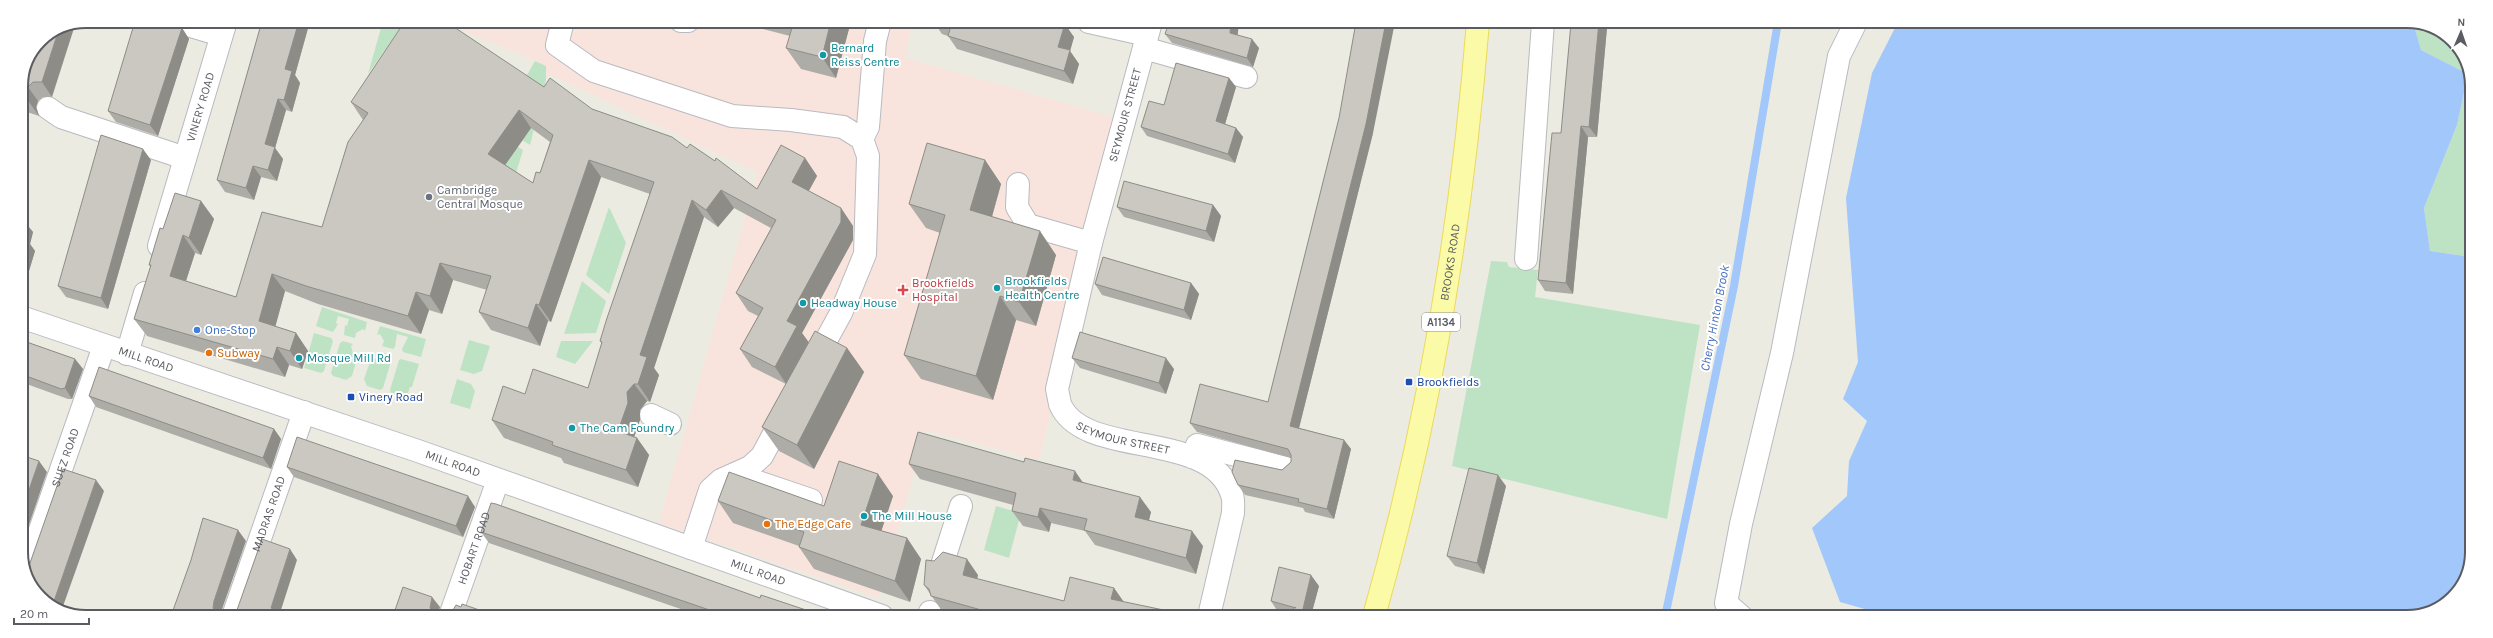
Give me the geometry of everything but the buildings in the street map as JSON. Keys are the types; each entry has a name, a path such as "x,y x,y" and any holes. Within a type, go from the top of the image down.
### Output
{"main road":[{"name":"BROOKS ROAD","path":"1376,610 1414,460 1436,356 1454,243 1477,28"}],"street":[{"name":"VINERY ROAD","path":"127,354 224,28"},
{"path":"561,28 557,45 594,71 732,116 791,120 843,128 862,139 868,156 865,254 841,313 762,456 737,475 722,480 710,490 691,548"},
{"path":"862,139 868,127 875,41 878,28"},
{"path":"1116,28 1147,35 1246,77"},
{"path":"1526,259 1543,28"},
{"path":"1730,610 1741,524 1782,354 1839,56 1853,28"},
{"name":"SEYMOUR STREET","path":"1147,35 1091,243 1057,389 1060,405 1071,418 1088,431 1192,456 1211,467 1224,479 1233,496 1233,513 1210,610"},
{"path":"48,108 61,117 185,158"},
{"path":"1018,184 1017,207 1028,225 1091,243"},
{"name":"MILL ROAD","path":"28,319 127,354 304,412 865,610"},
{"name":"SUEZ ROAD","path":"29,561 104,346"},
{"name":"MADRAS ROAD","path":"234,610 304,412"},
{"path":"1192,456 1197,445 1286,468"},
{"path":"737,475 811,500"},
{"name":"HOBART ROAD","path":"452,610 498,480"},
{"path":"942,565 961,506"}],"shaded area":[{"name":"Brookfields Hospital","path":"455,28 910,28 906,58 1124,120 1039,460 926,430 879,598 659,523 758,173 546,73 546,65"}],"green space":[{"path":"381,28 400,28 368,74"},
{"path":"2415,29 2429,32 2441,39 2441,52 2454,52 2461,64 2463,71 2421,50"},
{"path":"535,61 546,66 546,80 530,145 522,140 523,82"},
{"path":"2465,88 2465,256 2430,251 2424,208 2457,125"},
{"path":"517,146 523,150 514,180 501,171"},
{"path":"609,207 626,243 609,294 586,275"},
{"path":"1491,261 1507,262 1509,267 1538,270 1535,297 1700,325 1667,519 1452,466"},
{"path":"582,281 606,301 596,333 564,334"},
{"path":"322,307 367,322 365,331 363,329 356,333 355,338 344,335 345,325 347,326 349,319 338,316 336,323 338,324 333,332 316,326"},
{"path":"380,326 426,339 421,357 403,352 402,349 408,337 397,334 395,347 393,349 382,346 384,341 380,334 377,335"},
{"path":"314,333 331,338 333,341 324,371 321,373 304,368"},
{"path":"469,340 490,346 482,371 474,374 460,370"},
{"path":"343,341 353,344 351,346 353,353 358,355 352,376 346,380 333,376 331,373 340,343"},
{"path":"561,341 593,341 575,364 556,357"},
{"path":"380,352 390,355 392,358 383,388 380,390 367,386 364,379 371,359 372,361 379,357"},
{"path":"401,359 419,364 412,387 410,387 408,393 410,394 409,399 391,394 390,390 399,360"},
{"path":"457,379 471,384 475,391 470,409 450,403"},
{"path":"996,506 1021,513 1009,558 984,550"}],"water":[{"path":"1895,28 2407,28 2415,29 2421,50 2463,71 2465,88 2457,125 2424,208 2430,251 2465,256 2465,552 2462,571 2453,587 2445,596 2429,606 2407,610 1868,610 1840,602 1812,528 1847,496 1849,461 1867,421 1843,399 1858,362 1846,198 1872,73"}],"waterway":[{"name":"Cherry Hinton Brook","path":"1666,610 1734,286 1777,28"}],"place":[{"name":"Bernard Reiss Centre","path":"823,55"},
{"name":"Cambridge Central Mosque","path":"429,197"},
{"name":"Brookfields Health Centre","path":"997,288"},
{"name":"Brookfields Hospital","path":"903,290"},
{"name":"Headway House","path":"803,303"},
{"name":"One-Stop","path":"197,330"},
{"name":"Subway","path":"209,353"},
{"name":"Mosque Mill Rd","path":"299,358"},
{"name":"Brookfields","path":"1409,382"},
{"name":"Vinery Road","path":"351,397"},
{"name":"The Cam Foundry","path":"572,428"},
{"name":"The Mill House","path":"864,516"},
{"name":"The Edge Cafe","path":"767,524"}]}
